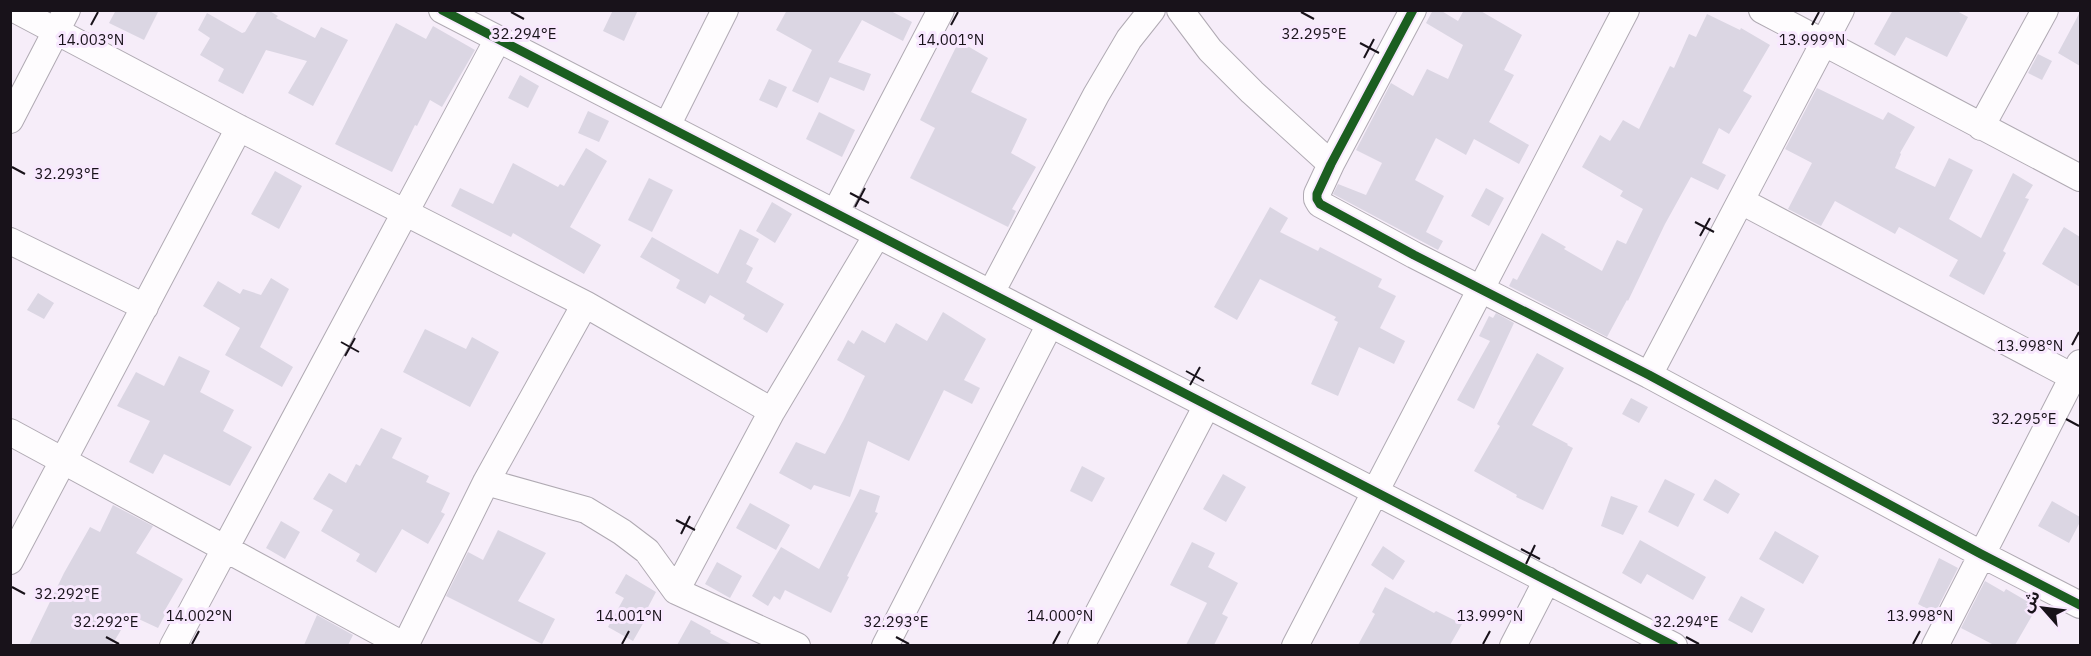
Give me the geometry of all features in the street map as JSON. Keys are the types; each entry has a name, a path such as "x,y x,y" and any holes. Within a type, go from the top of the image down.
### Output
{"street":[{"path":"16,10 62,21 239,128 585,304 771,411"},
{"path":"442,10 1674,645"},
{"path":"667,126 725,10"},
{"path":"836,213 941,10"},
{"path":"991,293 1096,94 1129,39 1152,10"},
{"path":"1180,10 1210,50 1331,164"},
{"path":"1413,10 1331,164 1317,194 1320,204 1480,290 1649,375 2080,605"},
{"path":"1295,645 1626,10"},
{"path":"1762,10 2080,178"},
{"path":"1649,375 1841,10"},
{"path":"1980,127 2044,10"},
{"path":"10,120 62,21"},
{"path":"173,645 498,39"},
{"path":"10,561 239,128"},
{"path":"1741,201 2077,370 1935,645"},
{"path":"676,591 771,411 877,235"},
{"path":"10,241 145,307"},
{"path":"10,432 405,645 486,482 585,304"},
{"path":"885,645 1050,324"},
{"path":"1081,645 1207,405"},
{"path":"486,482 585,510 622,532 647,551 676,591 797,645"},
{"path":"1513,645 1547,580"}],"building":[{"path":"116,10 159,10 144,40 109,23"},
{"path":"258,10 268,10 278,16 276,18 315,38 321,27 348,40 313,106 288,93 307,61 266,50 243,94 218,81 224,69 200,55 210,38 198,30 207,13 242,33 245,32"},
{"path":"613,10 638,10 624,41 603,31"},
{"path":"787,10 889,10 912,22 903,41 862,20 838,62 871,74 864,91 830,77 818,103 792,91 812,50 776,30"},
{"path":"1433,10 1440,10 1458,21 1464,10 1479,10 1522,35 1504,70 1514,75 1489,122 1529,145 1519,164 1474,139 1466,155 1436,138 1415,180 1444,196 1426,232 1443,241 1438,250 1333,194 1338,184 1366,195 1382,163 1356,150 1391,83 1413,96 1427,69 1448,79 1463,45 1426,23"},
{"path":"1893,10 1955,10 1968,17 1947,57 1906,37 1895,56 1874,44"},
{"path":"2080,12 2080,66 2058,53"},
{"path":"1707,14 1740,30 1741,28 1770,45 1743,91 1752,96 1729,134 1719,128 1702,163 1726,175 1718,190 1691,177 1665,224 1628,301 1607,337 1509,286 1513,278 1517,280 1542,233 1602,271 1617,240 1626,244 1643,209 1620,196 1623,191 1582,167 1600,135 1610,141 1623,120 1639,129 1670,66 1674,68 1689,34 1696,37"},
{"path":"396,23 426,39 433,26 475,50 442,107 430,100 392,172 335,144"},
{"path":"959,41 988,58 971,92 1027,119 1011,153 1036,167 1012,209 1016,211 1008,227 910,178 935,128 920,120"},
{"path":"2038,54 2052,61 2042,80 2028,73"},
{"path":"520,75 539,86 528,108 508,98"},
{"path":"769,79 787,87 777,108 759,100"},
{"path":"1817,88 1883,120 1888,112 1915,127 1900,153 1895,168 1935,187 1949,158 1973,170 1949,219 1981,238 2013,173 2033,185 2025,198 2029,199 2003,251 2006,253 1984,295 1949,276 1958,260 1899,227 1895,234 1835,201 1821,226 1788,209 1812,163 1785,149"},
{"path":"588,111 609,121 599,142 578,133"},
{"path":"819,112 855,130 842,157 806,139"},
{"path":"586,148 607,161 570,227 601,245 584,274 513,233 511,237 451,206 460,188 493,204 513,163 558,187 560,184 564,186"},
{"path":"275,171 302,186 279,229 251,214"},
{"path":"649,178 673,190 652,232 628,220"},
{"path":"1486,188 1504,198 1489,226 1471,216"},
{"path":"772,202 792,214 775,243 756,231"},
{"path":"1270,207 1288,218 1280,232 1318,251 1320,247 1382,279 1378,287 1396,296 1380,328 1405,341 1394,364 1359,347 1338,396 1311,384 1338,322 1334,320 1336,317 1260,279 1237,320 1214,307"},
{"path":"2064,227 2080,237 2080,287 2042,264"},
{"path":"740,229 759,239 746,264 753,268 746,282 784,304 767,333 743,319 745,315 710,295 705,304 676,288 680,280 640,257 652,237 718,274"},
{"path":"271,278 289,289 260,347 293,367 282,387 225,355 240,328 203,306 218,281 240,294 243,289 261,295"},
{"path":"38,293 54,303 44,319 27,310"},
{"path":"943,312 986,339 964,380 980,388 972,404 944,390 909,461 868,441 850,497 814,485 811,490 779,473 796,442 825,454 843,421 865,376 837,360 848,340 854,344 862,330 885,343 896,323 927,341"},
{"path":"1496,313 1514,323 1474,409 1457,400 1490,341 1479,336 1489,316 1493,318"},
{"path":"425,329 466,349 472,337 499,352 470,407 403,372"},
{"path":"1537,353 1564,368 1532,425 1573,448 1543,510 1516,497 1517,495 1474,471 1500,426 1497,424"},
{"path":"179,356 210,371 200,392 234,410 223,431 252,447 230,486 164,454 153,474 129,462 150,421 117,406 136,372 164,386"},
{"path":"1631,398 1648,407 1639,423 1622,414"},
{"path":"381,428 402,438 392,458 429,476 426,482 450,493 441,512 445,514 428,544 402,529 376,573 356,561 360,554 321,531 333,510 313,499 329,473 346,483 356,464 360,466"},
{"path":"1082,466 1105,478 1092,502 1070,491"},
{"path":"1223,474 1246,487 1226,522 1203,509"},
{"path":"1665,479 1695,494 1678,527 1648,512"},
{"path":"1715,479 1740,494 1728,514 1703,500"},
{"path":"860,489 880,496 875,512 878,513 831,613 785,590 780,600 774,596 768,606 752,596 781,547 819,569"},
{"path":"1611,496 1638,506 1623,535 1601,526"},
{"path":"2052,501 2080,517 2080,522 2069,543 2038,526"},
{"path":"750,503 790,525 776,550 736,528"},
{"path":"113,505 153,526 136,553 183,579 165,610 167,611 158,628 130,615 112,645 29,645 64,573 90,527 100,532"},
{"path":"281,521 300,532 285,559 266,548"},
{"path":"498,530 546,553 518,601 555,619 542,644 446,596 468,552 483,560"},
{"path":"1775,531 1819,556 1803,584 1759,559"},
{"path":"1640,540 1706,577 1693,600 1647,574 1641,584 1622,573"},
{"path":"1192,542 1215,553 1208,567 1238,583 1222,614 1228,617 1214,645 1186,645 1207,603 1170,585"},
{"path":"1383,546 1405,561 1393,580 1371,565"},
{"path":"1939,558 1958,568 1935,613 1918,604"},
{"path":"717,562 742,576 730,598 705,584"},
{"path":"626,574 656,592 646,611 649,613 633,641 608,627 624,598 615,593"},
{"path":"1985,581 2004,592 2006,589 2037,607 2015,645 1994,645 1961,628"},
{"path":"1385,587 1434,613 1436,611 1462,624 1450,645 1358,645 1375,614 1372,612"},
{"path":"1741,596 1765,609 1752,633 1728,620"},
{"path":"317,615 353,635 348,645 304,645"},
{"path":"691,620 711,631 710,633 733,645 677,645"}],"cycle path":[{"path":"442,10 1674,646"},
{"path":"1413,10 1331,164 1317,194 1320,204 1414,255 1649,375 2080,605"}]}
